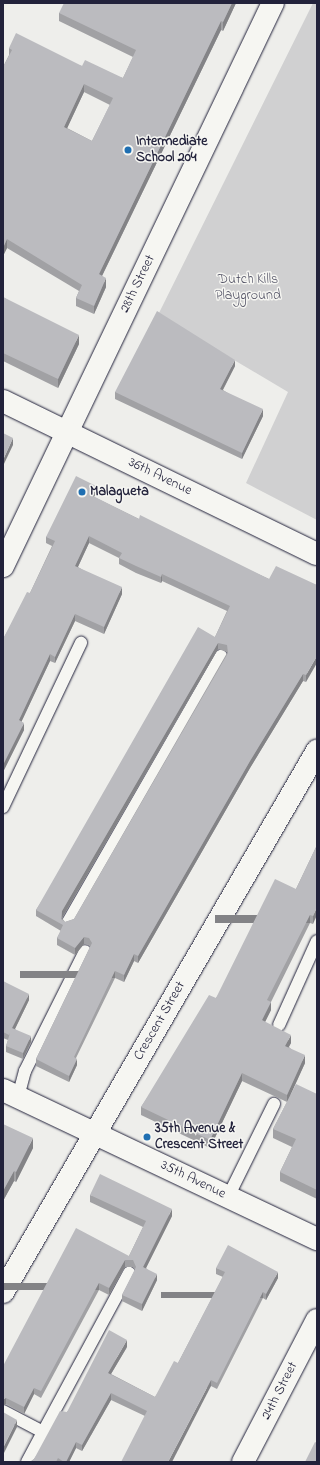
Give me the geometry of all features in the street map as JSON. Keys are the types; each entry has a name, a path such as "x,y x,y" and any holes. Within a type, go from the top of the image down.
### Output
{"street":[{"name":"28th Street","path":"3,566 273,3"},
{"name":"36th Avenue","path":"3,401 317,554"},
{"name":"Crescent Street","path":"3,1292 317,751"},
{"name":"35th Avenue","path":"10,1094 317,1239"},
{"name":"24th Street","path":"243,1462 317,1320"}],"lane":[{"path":"3,807 81,642"},
{"path":"68,922 221,656"},
{"path":"279,1025 317,941"},
{"path":"10,1094 25,1071 85,950"},
{"path":"228,1197 274,1104"},
{"path":"27,1462 129,1273"},
{"path":"3,1411 43,1432"}],"green space":[{"name":"Dutch Kills Playground","path":"313,3 317,3 317,520 246,483 288,392 158,315"}],"building":[{"path":"64,3 232,3 223,22 221,21 99,274 106,278 94,306 76,298 82,285 7,239 3,248 3,67 12,50 9,48 16,33 82,66 85,60 123,78 136,50 59,13","holes":["84,84 113,98 92,141 64,127"]},
{"path":"3,297 79,335 58,379 3,353"},
{"path":"157,311 235,360 220,389 263,409 242,453 115,392"},
{"path":"3,433 13,438 3,460"},
{"path":"76,476 96,486 91,495 139,519 140,515 269,579 276,566 317,585 317,656 306,675 303,674 250,761 138,956 134,954 124,975 115,971 74,1057 77,1059 69,1076 36,1059 92,943 89,938 84,937 75,948 57,938 63,925 36,910 198,627 215,637 230,606 162,574 161,577 119,558 122,553 89,536 75,566 122,587 104,627 75,614 55,657 50,654 19,720 24,723 3,763 3,639 27,592 30,593 55,541 46,537","holes":["218,643 227,645 228,653 74,919 65,922 61,919 62,911"]},
{"path":"317,845 317,907 313,916 310,915 267,1000 271,1002 262,1020 291,1035 285,1046 305,1055 287,1095 242,1073 210,1140 141,1107 209,995 216,998 275,879 296,889"},
{"path":"3,981 29,994 12,1028 31,1036 23,1053 6,1046 10,1033 9,1035 3,1032"},
{"path":"296,1084 317,1094 317,1190 280,1172 296,1139 273,1129"},
{"path":"3,1124 33,1138 16,1172 14,1171 3,1191"},
{"path":"100,1174 172,1209 143,1267 157,1274 142,1304 122,1295 136,1267 133,1260 125,1260 109,1288 99,1283 41,1391 34,1388 24,1407 6,1398 3,1399 3,1366 76,1228 129,1256 146,1221 90,1195"},
{"path":"228,1245 278,1272 266,1294 263,1292 217,1383 211,1380 168,1462 121,1462 147,1411 111,1393 82,1445 76,1442 66,1462 58,1458 56,1462 30,1462 34,1459 60,1411 67,1412 109,1330 127,1340 108,1373 155,1397 174,1361 178,1363 225,1272 216,1268"},
{"path":"3,1412 17,1420 3,1448"},
{"path":"315,1442 317,1443 317,1462 305,1462"}],"place":[{"name":"Intermediate School 204","path":"128,150"},
{"name":"Malagueta","path":"82,492"},
{"name":"35th Avenue & Crescent Street","path":"147,1137"}]}
